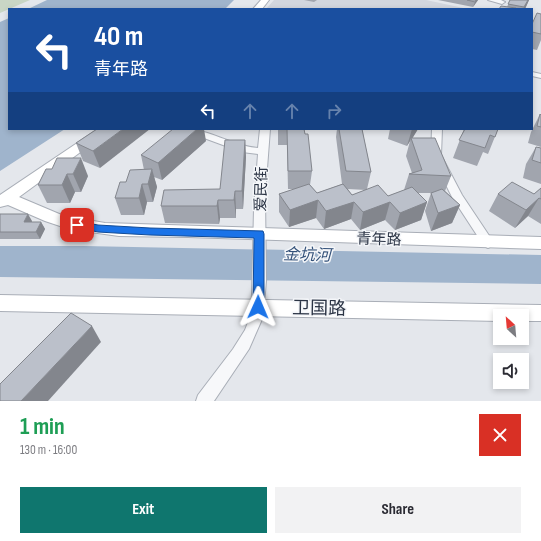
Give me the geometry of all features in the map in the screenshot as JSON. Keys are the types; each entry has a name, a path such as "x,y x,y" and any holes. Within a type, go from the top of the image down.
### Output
{"street":[{"path":"258,8 265,0"},
{"path":"491,0 503,1"},
{"path":"4,200 105,130"},
{"path":"191,130 245,150 263,151"},
{"name":"爱民街","path":"204,401 247,339 255,324 259,298 259,238 265,130"},
{"path":"437,130 436,155 457,197 488,243"},
{"name":"青年路","path":"4,200 52,218 77,225 98,228 259,238 541,244"},
{"name":"卫国路","path":"0,303 259,298 541,313"}],"shaded area":[{"path":"274,0 426,0 463,8 267,8"}],"green space":[{"path":"0,0 30,0 12,8 8,8 8,10 0,13"}],"water":[{"path":"47,0 234,0 226,8 30,8"},
{"path":"8,18 8,130 63,130 0,171 0,22"},
{"name":"金坑河","path":"0,246 84,246 541,255 541,284 0,277"}],"building":[{"path":"510,0 528,0 524,7 508,4"},
{"path":"501,6 516,8 500,8"},
{"path":"537,13 541,14 541,34 533,32 533,22"},
{"path":"540,114 541,115 541,127 537,126"},
{"path":"96,130 122,130 93,151 76,143"},
{"path":"172,130 196,130 158,163 141,155"},
{"path":"287,130 304,130 305,134 308,134 312,171 288,171"},
{"path":"339,130 362,130 371,172 346,171"},
{"path":"464,130 498,130 495,137 490,135 485,148 459,140"},
{"path":"411,138 435,138 451,176 409,174 422,170"},
{"path":"225,140 245,140 242,191 235,191 234,200 218,200 217,206 161,206 164,190 220,189"},
{"path":"536,147 541,148 541,163 532,160"},
{"path":"57,158 81,158 73,174 67,174 62,185 38,185 46,169 52,169"},
{"path":"152,169 148,184 142,184 139,198 115,198 120,182 126,182 130,170"},
{"path":"512,182 534,194 541,188 541,199 539,198 526,210 498,194"},
{"path":"309,184 317,193 343,184 352,195 378,185 388,196 412,187 427,202 400,213 390,202 363,212 354,202 326,211 318,200 290,210 279,194"},
{"path":"442,189 460,205 438,213 431,193"},
{"path":"0,214 28,214 24,222 41,222 36,232 0,232"},
{"path":"71,313 92,326 21,401 0,401 0,384"}],"route":[{"path":"77,225 150,232 259,234 258,307"}]}
